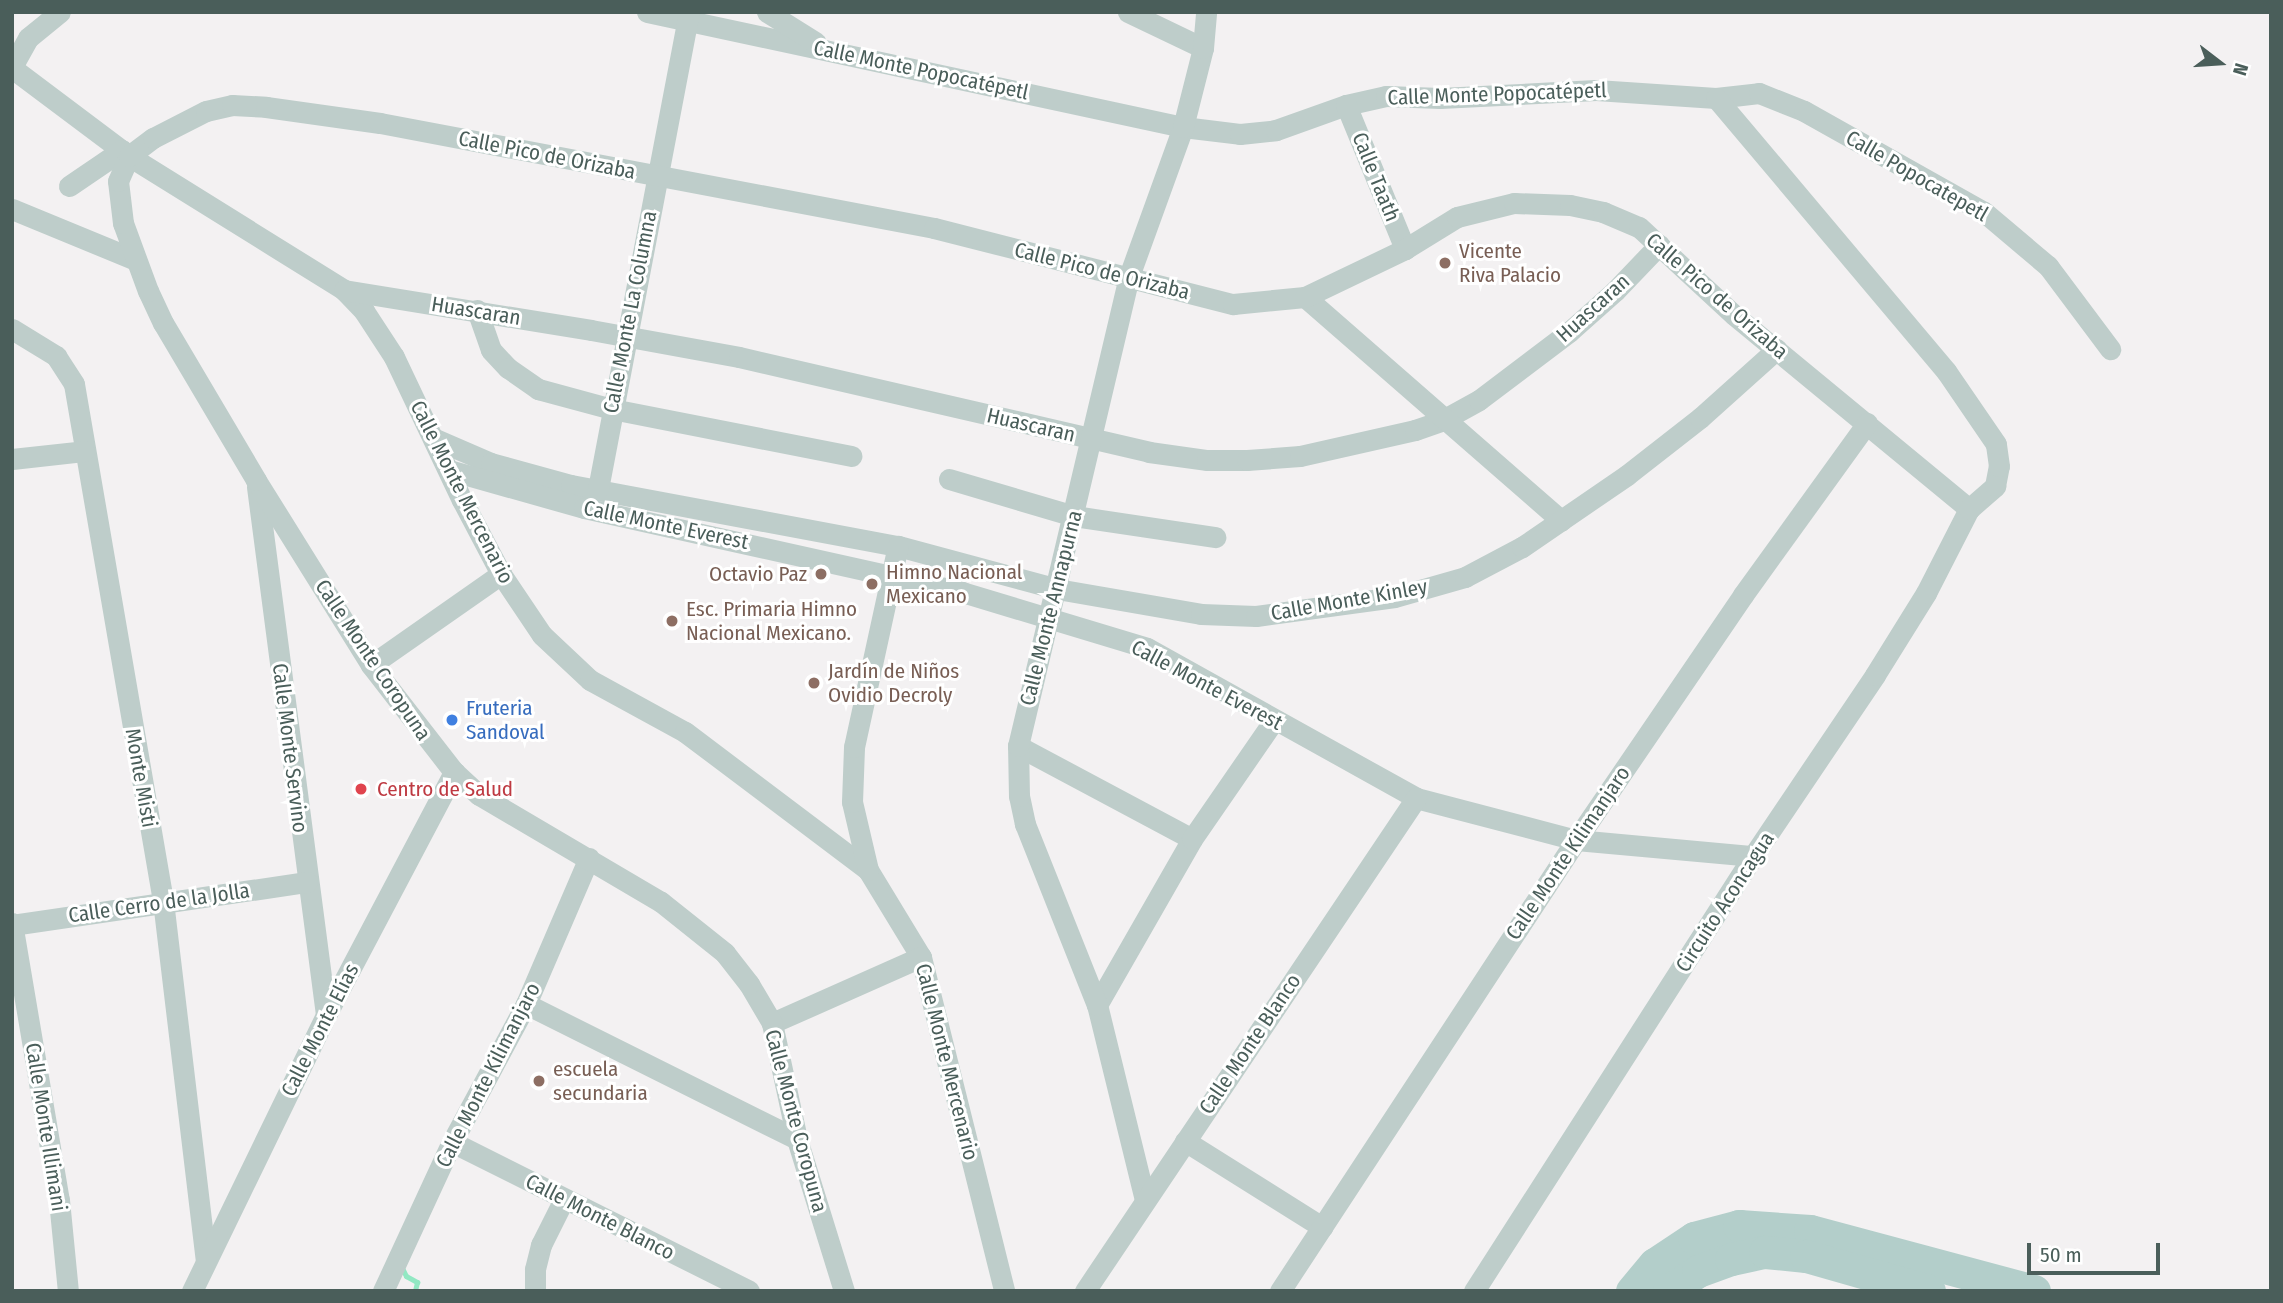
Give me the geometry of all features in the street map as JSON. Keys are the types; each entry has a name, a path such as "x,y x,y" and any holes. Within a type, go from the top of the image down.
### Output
{"main road":[{"path":"1632,1291 1655,1264 1693,1238 1740,1226 1810,1231 2034,1291"},
{"path":"1669,1291 1698,1272 1731,1259 1765,1252 1806,1256 1929,1291"}],"street":[{"path":"12,67 28,38 60,12"},
{"name":"Calle Monte Popocatépetl","path":"647,12 688,16 829,50 1183,127 1240,134 1276,130 1346,106 1386,96 1440,97 1596,90 1716,98"},
{"path":"767,12 829,50"},
{"path":"1129,12 1203,48"},
{"name":"Calle Monte Annapurna","path":"1145,1200 1097,1005 1026,824 1019,796 1018,746 1128,279 1183,127 1203,48 1206,12"},
{"name":"Calle Monte La Columna","path":"598,489 688,16"},
{"name":"Calle Monte Mercenario","path":"12,67 126,153 344,290 364,311 394,357 502,574 542,635 590,680 685,732 868,870 921,957 1004,1291"},
{"name":"Calle Popocatepetl","path":"1716,98 1759,93 1804,111 1984,212 2048,266 2110,349"},
{"path":"1716,98 1946,371 1996,444 1999,466 1995,486 1969,509"},
{"name":"Calle Pico de Orizaba","path":"126,153 181,122 206,111 232,105 380,123 934,228 1233,304 1305,297 1405,249 1457,217 1514,203 1570,205 1604,212 1639,227 1734,315 1969,509"},
{"name":"Calle Taath","path":"1346,106 1405,249"},
{"path":"69,186 126,153"},
{"name":"Calle Monte Coropuna","path":"126,153 117,195 136,260 163,323 256,480 371,665 454,772 479,795 661,902 724,953 749,984 772,1023 797,1139 844,1291"},
{"path":"12,209 136,260"},
{"name":"Huascaran","path":"344,290 477,310 739,357 1149,452 1207,460 1247,460 1300,456 1415,430 1446,418 1479,400 1569,332 1615,291 1659,245"},
{"path":"1305,297 1561,520"},
{"path":"477,310 491,350 522,379 538,389 612,409 851,456"},
{"name":"Monte Misti","path":"12,329 57,356 74,384 163,901 206,1260"},
{"name":"Calle Monte Kinley","path":"1057,589 1201,614 1256,616 1395,597 1465,577 1522,547 1627,475 1700,418 1777,349"},
{"name":"Calle Monte Kilimanjaro","path":"1280,1291 1576,840 1743,594 1867,423"},
{"name":"Calle Monte Everest","path":"435,439 491,463 598,489 898,546 1057,589"},
{"path":"12,459 84,451"},
{"name":"Calle Monte Everest","path":"449,470 584,508 713,534 1049,616 1147,648 1416,798 1576,840 1752,856"},
{"path":"949,479 1074,516 1215,537"},
{"name":"Calle Monte Servino","path":"256,480 326,1015"},
{"name":"Circuito Aconcagua","path":"1474,1291 1752,856 1802,787 1897,640 1926,593 1969,509"},
{"path":"868,870 852,802 854,747 898,546"},
{"path":"371,665 502,574"},
{"path":"1097,1005 1192,839 1274,720"},
{"path":"1018,746 1192,839"},
{"name":"Calle Monte Elías","path":"192,1291 326,1015 454,772"},
{"name":"Calle Monte Blanco","path":"1085,1291 1416,798"},
{"name":"Calle Monte Kilimanjaro","path":"383,1291 452,1142 526,1004 589,858"},
{"name":"Calle Cerro de la Jolla","path":"12,924 307,882"},
{"name":"Calle Monte Illimani","path":"12,924 59,1200 68,1291"},
{"path":"772,1023 921,957"},
{"path":"526,1004 797,1139"},
{"path":"1185,1141 1322,1227"},
{"name":"Calle Monte Blanco","path":"452,1142 565,1199 710,1282 749,1291"},
{"path":"535,1291 535,1269 541,1245 565,1199"}],"waterway":[{"path":"402,1268 406,1276 417,1282 415,1291"}],"place":[{"name":"Vicente Riva Palacio","path":"1445,263"},
{"name":"Octavio Paz","path":"821,574"},
{"name":"Himno Nacional Mexicano","path":"872,584"},
{"name":"Esc. Primaria Himno Nacional Mexicano.","path":"672,621"},
{"name":"Jardín de Niños Ovidio Decroly","path":"814,683"},
{"name":"Fruteria Sandoval","path":"452,720"},
{"name":"Centro de Salud","path":"361,789"},
{"name":"escuela secundaria","path":"539,1081"}]}
